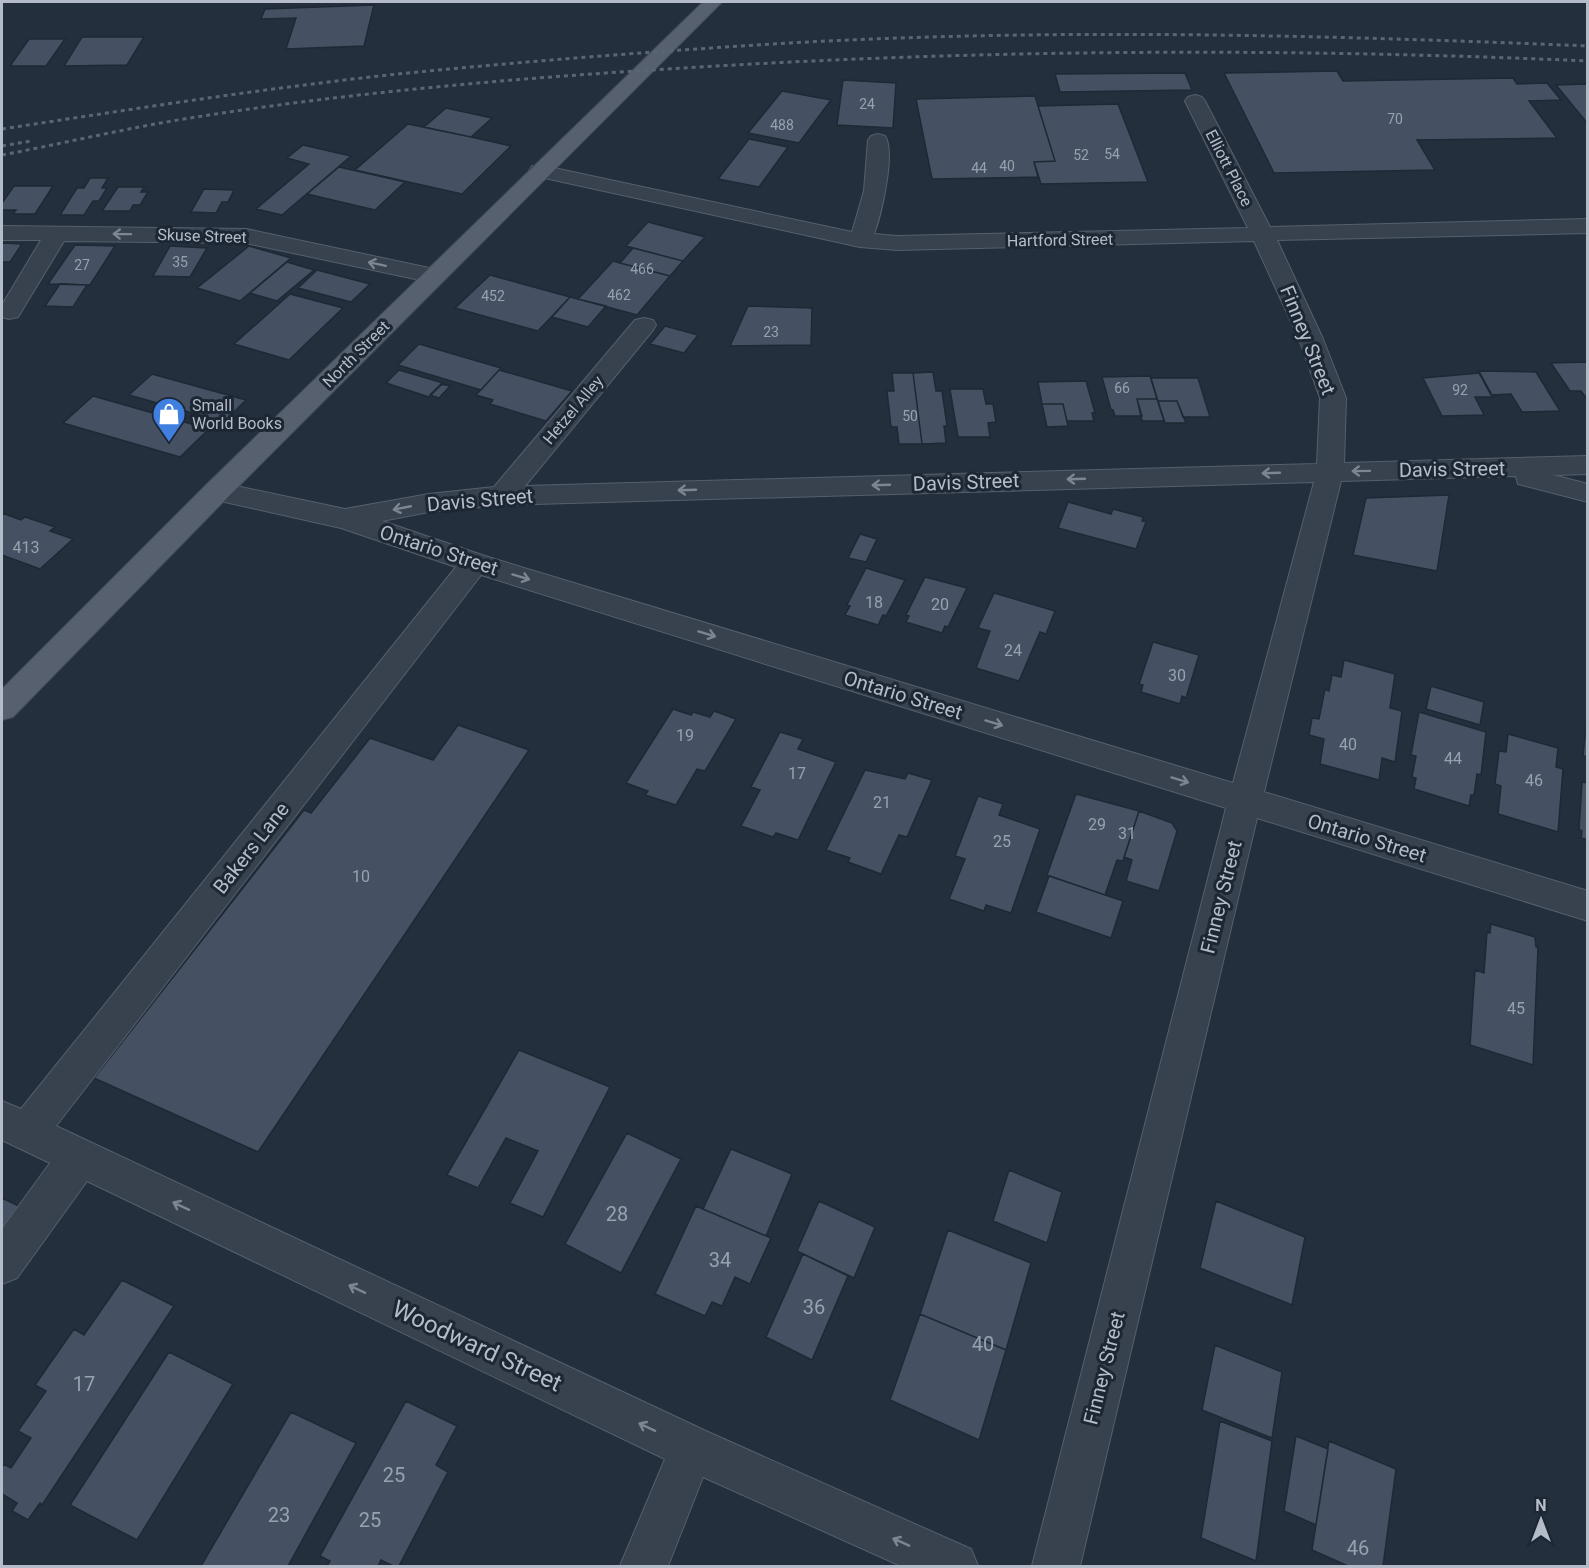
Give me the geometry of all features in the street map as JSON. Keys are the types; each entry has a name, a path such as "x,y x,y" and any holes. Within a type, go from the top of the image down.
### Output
{"main road":[{"name":"North Street","path":"2,708 217,491 712,2"}],"street":[{"name":"Elliott Place","path":"1195,101 1263,235"},
{"path":"860,240 869,219 878,174 878,140"},
{"name":"Hartford Street","path":"540,171 860,240 897,243 1587,226"},
{"name":"Skuse Street","path":"2,232 246,236 434,276"},
{"path":"9,312 57,233"},
{"name":"Finney Street","path":"1056,1566 1245,800 1330,471 1333,398 1311,339 1263,235"},
{"name":"Hetzel Alley","path":"502,496 644,325"},
{"name":"Davis Street","path":"346,519 429,503 502,496 1587,465"},
{"path":"1488,468 1587,493"},
{"name":"Ontario Street","path":"217,491 346,519 475,563 1587,906"},
{"name":"Bakers Lane","path":"14,1126 475,563"},
{"name":"Woodward Street","path":"14,1126 692,1448 954,1566"},
{"path":"2,1263 79,1158"},
{"path":"644,1566 692,1448"}],"building":[{"path":"374,5 364,46 286,49 296,18 261,19 265,9"},
{"path":"82,37 144,37 127,65 64,66"},
{"path":"29,39 65,39 46,66 10,66"},
{"path":"1337,71 1343,81 1513,78 1517,84 1547,83 1561,100 1529,101 1557,138 1417,140 1435,170 1274,173 1224,73"},
{"path":"1185,73 1192,90 1060,92 1055,74"},
{"path":"843,80 896,83 893,128 837,125"},
{"path":"1588,84 1588,124 1556,85"},
{"path":"782,91 831,100 799,143 748,133"},
{"path":"1035,96 1055,161 1034,162 1038,177 932,179 916,99"},
{"path":"1118,104 1148,182 1041,184 1034,162 1055,161 1038,106"},
{"path":"446,108 492,118 471,137 424,127"},
{"path":"408,124 511,146 462,194 355,170"},
{"path":"749,139 788,147 759,187 718,179"},
{"path":"303,145 351,156 282,215 256,209 309,164 287,158"},
{"path":"339,167 405,182 375,210 307,194"},
{"path":"90,178 108,178 102,188 107,188 99,201 93,201 84,215 60,215 77,188 84,188"},
{"path":"14,186 53,186 35,214 13,214 16,210 2,210 2,203"},
{"path":"118,187 144,187 141,192 148,192 140,205 133,205 130,211 102,211"},
{"path":"204,189 234,190 228,202 222,202 216,213 191,212"},
{"path":"648,222 705,237 683,261 626,246"},
{"path":"2,243 22,244 10,262 2,262"},
{"path":"75,245 115,246 90,285 48,284"},
{"path":"170,246 207,248 190,277 153,276"},
{"path":"249,246 291,258 240,301 197,288"},
{"path":"633,248 683,261 670,276 620,263"},
{"path":"613,261 670,276 637,315 578,299"},
{"path":"287,262 314,270 277,301 250,293"},
{"path":"317,270 370,284 351,302 298,288"},
{"path":"490,275 570,297 538,331 455,308"},
{"path":"60,284 87,285 73,307 45,306"},
{"path":"290,294 343,308 289,360 234,344"},
{"path":"570,297 606,306 588,327 552,317"},
{"path":"748,306 812,308 811,345 730,346"},
{"path":"665,326 698,335 684,353 650,344"},
{"path":"419,344 501,368 481,390 398,365"},
{"path":"1588,362 1588,400 1581,391 1570,391 1551,363"},
{"path":"399,370 443,383 429,397 386,383"},
{"path":"499,370 572,391 546,421 490,404 493,400 476,395"},
{"path":"1478,371 1536,372 1560,411 1522,412 1511,394 1491,395"},
{"path":"933,372 936,391 942,391 947,426 944,426 946,443 922,444 913,373"},
{"path":"892,373 913,373 922,444 899,444 897,427 891,427 887,391 894,391"},
{"path":"1480,373 1493,397 1475,397 1484,415 1442,416 1423,378"},
{"path":"152,374 246,400 224,422 129,395"},
{"path":"1150,376 1157,399 1137,399 1142,416 1115,416 1111,410 1102,377"},
{"path":"1151,378 1198,378 1210,417 1183,417 1177,401 1158,401"},
{"path":"1086,381 1095,413 1092,413 1094,421 1067,421 1063,404 1042,404 1038,382"},
{"path":"441,384 450,386 439,398 430,395"},
{"path":"950,389 983,389 986,404 993,404 996,422 988,423 990,437 958,437"},
{"path":"93,396 209,429 180,457 63,423"},
{"path":"1137,399 1157,399 1164,421 1142,421"},
{"path":"1158,401 1177,401 1186,423 1165,423"},
{"path":"1042,404 1063,404 1068,426 1047,427"},
{"path":"1449,495 1437,571 1353,555 1366,498"},
{"path":"1068,502 1111,514 1113,509 1143,517 1142,521 1146,522 1136,549 1058,528"},
{"path":"2,513 21,520 25,517 55,527 50,531 73,539 40,569 2,555"},
{"path":"860,534 877,539 866,562 848,558"},
{"path":"866,568 905,580 886,616 883,615 878,625 845,615 850,606 847,605"},
{"path":"925,577 967,588 948,627 945,626 942,633 906,622 909,616 906,615"},
{"path":"994,593 1055,611 1046,634 1040,632 1019,681 976,668 990,631 978,628"},
{"path":"1153,642 1199,655 1186,698 1182,696 1180,704 1141,692 1143,685 1139,684"},
{"path":"1344,660 1395,674 1390,708 1402,711 1395,762 1382,758 1379,780 1320,764 1324,739 1309,735 1312,718 1319,719 1325,689 1329,691 1332,675 1341,677"},
{"path":"1431,686 1484,702 1480,725 1426,709"},
{"path":"673,709 691,715 693,712 710,717 714,711 736,719 705,771 697,769 676,805 645,795 648,791 626,783"},
{"path":"1419,712 1486,732 1481,775 1477,774 1474,795 1471,795 1469,806 1414,789 1416,778 1412,777 1416,756 1411,755"},
{"path":"458,725 529,750 258,1152 94,1078 304,810 311,813 370,738 433,760"},
{"path":"1586,726 1588,727 1588,757 1583,756"},
{"path":"780,732 803,739 798,749 836,762 798,840 776,833 773,837 741,826 760,790 751,787"},
{"path":"1508,734 1558,748 1556,767 1563,769 1558,832 1498,814 1501,786 1495,784 1499,751 1506,752"},
{"path":"865,770 905,779 908,773 932,780 907,837 899,835 881,874 848,862 850,858 826,850"},
{"path":"1582,782 1588,783 1588,840 1581,838 1582,831 1579,829"},
{"path":"1076,794 1139,811 1123,861 1117,860 1105,895 1047,875"},
{"path":"978,796 1003,804 999,815 1040,829 1011,913 986,905 984,911 949,899 965,859 955,856"},
{"path":"1139,811 1172,823 1177,831 1159,891 1126,881 1132,860 1124,857"},
{"path":"1049,876 1123,901 1111,938 1036,912"},
{"path":"1491,924 1535,937 1538,948 1533,1065 1470,1045 1475,970 1484,973 1487,932 1490,933"},
{"path":"519,1050 610,1087 543,1217 510,1203 538,1151 506,1138 478,1188 447,1175"},
{"path":"627,1133 681,1159 621,1273 565,1244"},
{"path":"731,1149 792,1174 766,1236 703,1209"},
{"path":"1009,1170 1062,1192 1047,1243 993,1221"},
{"path":"2,1198 19,1206 2,1229"},
{"path":"819,1201 875,1227 854,1278 797,1251"},
{"path":"1216,1201 1305,1237 1292,1305 1200,1268"},
{"path":"696,1206 771,1238 750,1284 735,1277 722,1306 712,1302 705,1316 655,1294"},
{"path":"948,1230 1031,1263 1006,1350 920,1314"},
{"path":"803,1254 848,1276 812,1360 766,1337"},
{"path":"122,1280 174,1306 42,1505 40,1503 28,1520 12,1511 17,1503 2,1494 2,1467 4,1464 11,1468 31,1438 18,1431 46,1391 35,1385 74,1329 84,1335"},
{"path":"920,1314 1006,1350 979,1440 890,1400"},
{"path":"1215,1345 1282,1372 1272,1438 1202,1410"},
{"path":"169,1352 233,1384 137,1540 70,1505"},
{"path":"406,1401 457,1426 436,1465 448,1472 399,1566 393,1566 381,1560 378,1566 327,1566 330,1561 320,1556"},
{"path":"291,1412 356,1443 288,1566 201,1566"},
{"path":"1220,1421 1272,1441 1256,1561 1201,1538"},
{"path":"1296,1436 1328,1449 1316,1525 1284,1511"},
{"path":"1329,1441 1396,1469 1383,1566 1348,1566 1312,1550"}],"railway":[{"path":"2,129 249,92 398,74 789,43 889,38 1089,34 1288,36 1588,46"},
{"path":"2,155 166,122 253,108 508,80 700,67 922,57 1144,52 1366,54 1588,61"},
{"path":"2,146 31,141"}],"place":[{"name":"Small World Books","path":"169,443"}]}
